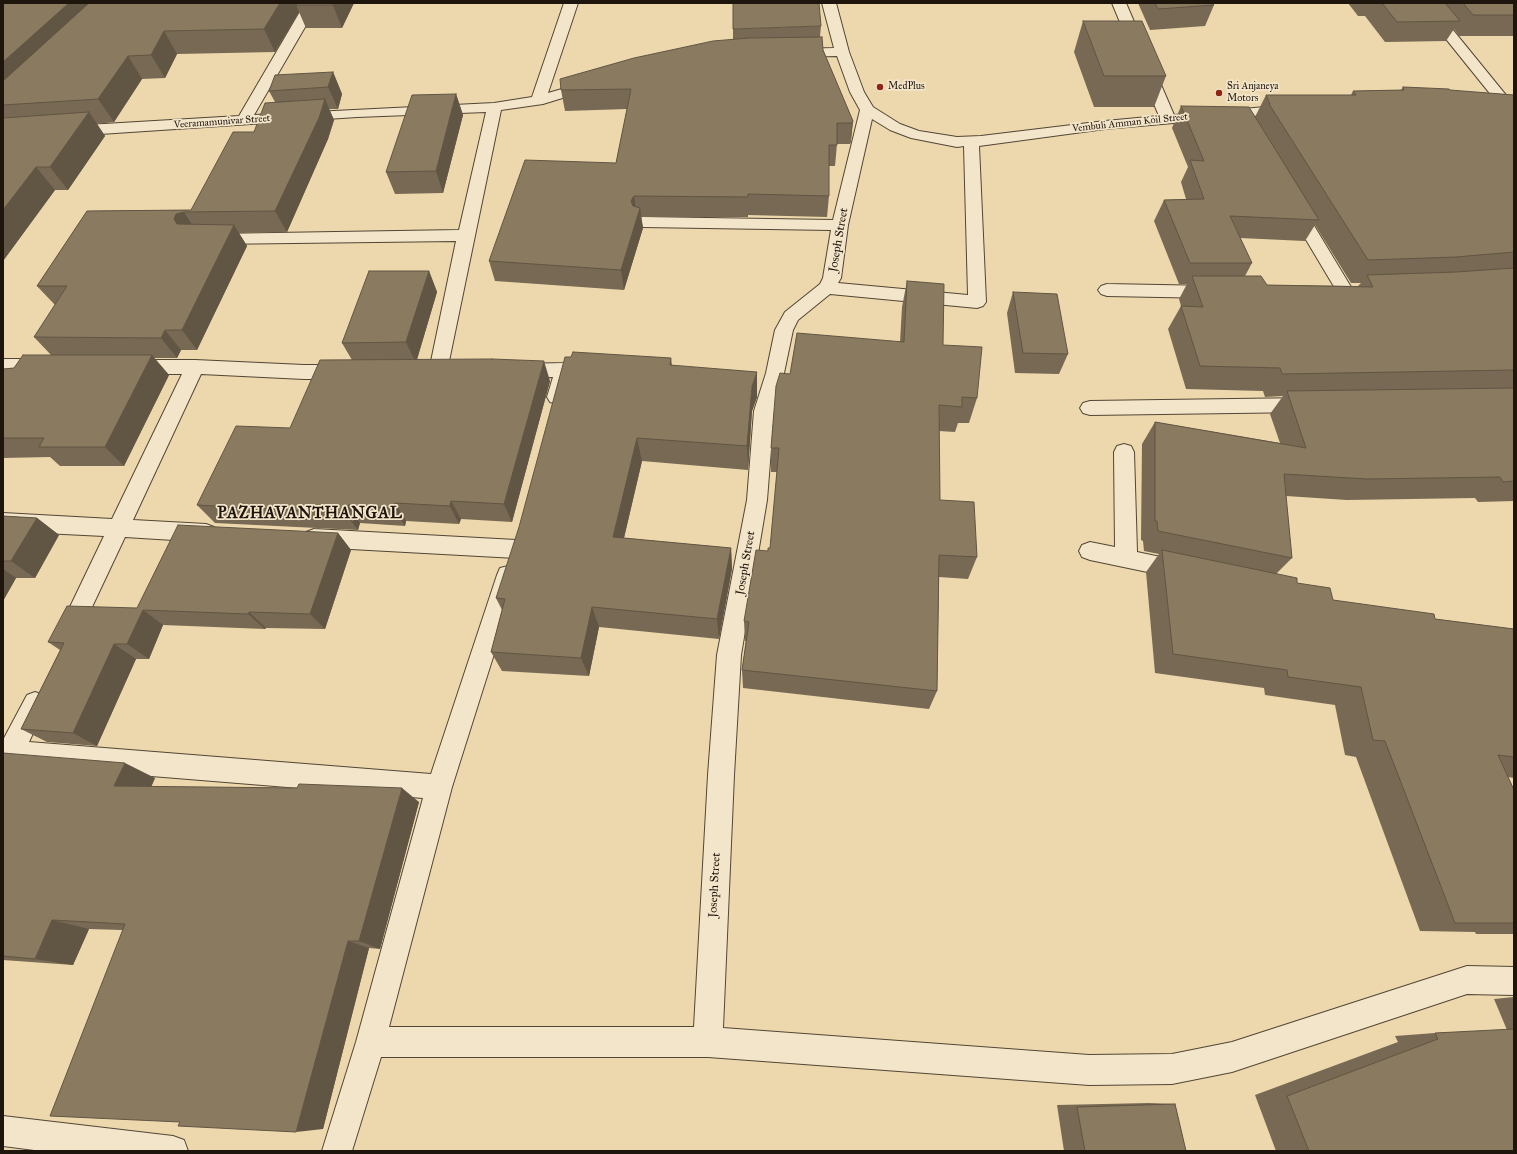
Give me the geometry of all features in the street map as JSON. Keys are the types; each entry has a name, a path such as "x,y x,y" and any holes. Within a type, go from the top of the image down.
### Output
{"street":[{"path":"244,120 312,3"},
{"path":"538,101 571,3"},
{"name":"Vembuli Amman Koil Street","path":"829,3 842,52 857,92 868,110 896,127 916,135 957,142 981,141 1105,125 1168,119 1242,120 1300,108"},
{"path":"1119,3 1168,119"},
{"path":"1424,3 1511,109"},
{"path":"780,53 842,52"},
{"name":"Veeramamunivar Street","path":"58,132 357,113 494,108 538,101 601,82"},
{"path":"1491,107 1511,109"},
{"path":"438,371 494,108"},
{"name":"Joseph Street","path":"708,1042 721,775 729,655 757,500 764,411 775,373 784,330 791,316 826,288 832,278 840,224 868,110"},
{"path":"826,288 976,302 971,141"},
{"path":"1288,195 1345,291"},
{"path":"643,222 840,224"},
{"path":"198,240 466,235"},
{"path":"1107,290 1229,292"},
{"path":"3,366 67,366"},
{"path":"115,367 195,367 304,372 367,372"},
{"path":"60,651 195,367"},
{"path":"501,371 564,370 552,415"},
{"path":"1090,408 1326,404"},
{"path":"1124,452 1126,558"},
{"path":"3,522 222,534"},
{"path":"337,1151 371,1042 439,787 516,549 522,526"},
{"path":"294,538 516,549"},
{"path":"1090,551 1203,574"},
{"path":"42,687 7,752 439,787"},
{"path":"371,1042 708,1042 1089,1070 1172,1070 1232,1057 1467,980 1514,981"},
{"path":"3,1131 173,1151"}],"building":[{"path":"3,3 69,3 3,62"},
{"path":"89,3 280,3 264,29 164,31 151,55 128,56 98,99 3,105 3,81"},
{"path":"297,3 334,3 333,5 296,5"},
{"path":"733,3 819,3 821,26 733,29"},
{"path":"1155,3 1212,3 1214,5 1158,9"},
{"path":"1382,3 1445,3 1460,21 1397,22"},
{"path":"1463,3 1514,3 1514,15 1473,15"},
{"path":"1083,21 1142,21 1166,76 1104,76"},
{"path":"822,37 823,50 853,121 852,123 837,123 837,145 829,145 829,196 748,194 748,197 634,196 631,201 633,206 640,208 621,270 489,261 525,160 616,163 631,89 561,90 560,79 634,58 713,41 749,38"},
{"path":"333,72 328,87 269,91 275,75"},
{"path":"1403,87 1449,89 1514,95 1514,252 1456,257 1368,260 1269,104 1266,95 1356,95 1353,91 1404,90"},
{"path":"456,94 436,171 386,172 412,95"},
{"path":"325,99 319,118 275,211 184,212 176,214 174,219 177,224 234,225 182,330 165,330 161,338 34,337 67,286 37,286 87,211 191,210 233,132 254,132 265,103"},
{"path":"1181,106 1249,107 1319,220 1230,216 1252,263 1190,263 1164,200 1204,199 1190,160 1204,161"},
{"path":"89,112 50,167 36,167 3,210 3,118"},
{"path":"1514,268 1514,370 1282,374 1280,368 1200,366 1181,306 1203,307 1192,276 1261,276 1267,285 1373,287 1367,275 1456,272"},
{"path":"369,271 429,271 406,342 342,343"},
{"path":"907,281 944,284 943,345 982,347 977,398 962,397 962,407 939,405 940,500 974,502 977,557 939,555 937,691 742,670 749,622 744,621 756,550 768,551 768,548 770,548 779,448 771,448 776,386 780,373 790,374 797,333 904,342"},
{"path":"1013,292 1057,294 1068,354 1023,353"},
{"path":"573,352 671,358 670,365 757,372 752,386 747,446 637,438 613,537 731,548 717,619 592,607 581,658 491,652 505,599 496,598 519,527 565,357 571,357"},
{"path":"23,355 152,355 105,447 39,447 44,438 3,438 3,369 14,368"},
{"path":"492,359 544,361 504,504 451,501 450,506 395,503 393,508 348,505 345,513 197,505 236,426 290,428 320,360"},
{"path":"1514,388 1514,481 1503,482 1500,477 1367,479 1284,474 1292,558 1158,531 1157,521 1155,521 1155,422 1306,448 1287,391"},
{"path":"3,516 37,518 11,561 3,561"},
{"path":"178,525 338,533 310,614 249,612 248,614 143,610 127,644 114,644 73,733 21,729 64,643 48,642 67,606 137,608"},
{"path":"1162,550 1297,578 1297,583 1330,588 1333,600 1434,614 1435,619 1514,629 1514,757 1498,755 1514,790 1514,923 1455,923 1385,741 1373,740 1361,687 1288,677 1287,670 1173,654"},
{"path":"3,753 125,763 114,786 297,788 299,784 402,788 359,941 348,941 296,1132 178,1126 180,1122 50,1116 125,924 52,920 35,959 3,956"},
{"path":"1514,1029 1514,1151 1309,1151 1287,1096 1438,1039 1435,1033"},
{"path":"1175,1104 1186,1151 1085,1151 1077,1107"}],"place":[{"name":"MedPlus","path":"880,87"},
{"name":"Sri Anjaneya Motors","path":"1219,93"}],"district":[{"name":"PAZHAVANTHANGAL","path":"310,514"}]}
